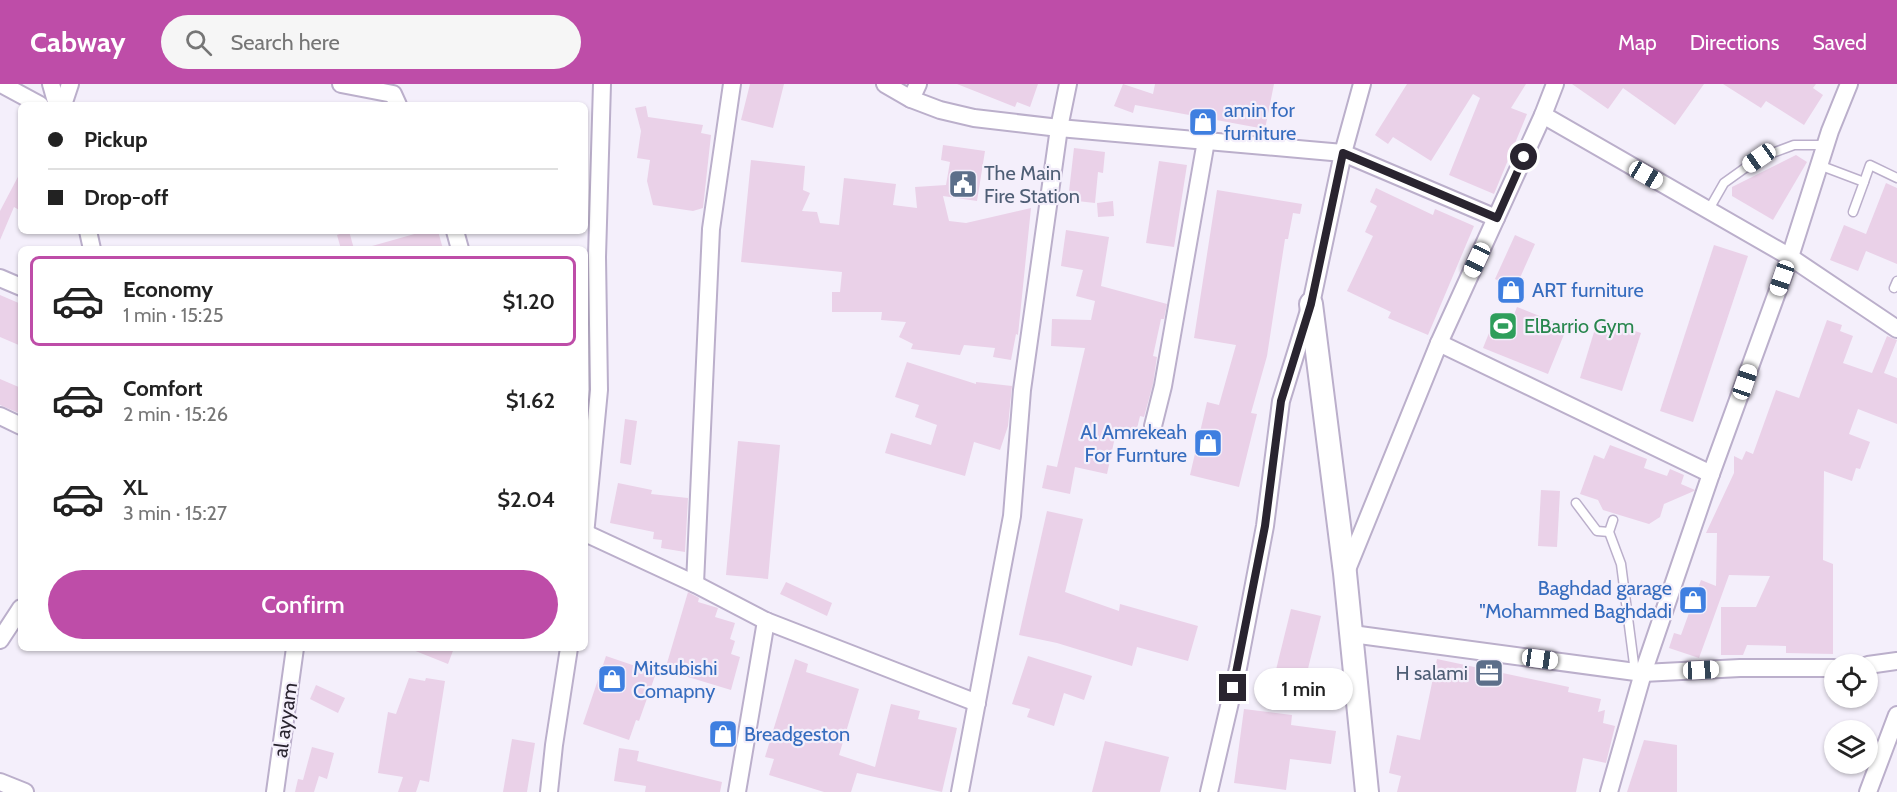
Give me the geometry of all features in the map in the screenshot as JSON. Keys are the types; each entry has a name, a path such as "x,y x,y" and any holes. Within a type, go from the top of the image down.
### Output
{"street":[{"path":"1,84 34,102"},
{"path":"51,84 56,102"},
{"path":"64,102 70,84"},
{"path":"341,84 393,94 397,102"},
{"path":"588,502 599,390 597,257 602,84"},
{"path":"696,584 711,229 732,84"},
{"path":"885,84 915,92 940,110 974,118 1059,128 1343,153 1497,218"},
{"path":"960,792 1012,516 1022,390 1059,128 1068,84"},
{"path":"1209,792 1238,668 1265,526 1281,401 1311,304 1343,153 1362,84"},
{"path":"1345,573 1439,343 1543,116 1555,84"},
{"path":"1609,792 1639,673 1790,257 1819,165 1849,84"},
{"path":"1543,116 1790,257 1897,329"},
{"path":"1153,426 1163,386 1206,141"},
{"path":"0,278 18,286"},
{"path":"1311,304 1345,573 1367,792"},
{"path":"1439,343 1711,474"},
{"path":"0,416 18,425"},
{"path":"588,534 696,584 766,621 977,703"},
{"path":"0,640 18,613"},
{"path":"736,792 766,621"},
{"path":"1352,634 1639,673 1740,668 1824,668"},
{"name":"al ayyam","path":"274,792 295,651"},
{"path":"549,792 569,651"},
{"path":"1878,664 1897,661"},
{"path":"1868,792 1897,715"},
{"path":"0,782 25,792"}],"lane":[{"path":"1708,211 1724,183 1759,158 1794,145 1826,145"},
{"path":"1819,165 1864,182"},
{"path":"1853,212 1870,165 1897,178"},
{"path":"1576,504 1597,531 1608,532"},
{"path":"1613,520 1608,532 1622,564 1639,673"}],"building":[{"path":"750,84 784,84 773,128 741,120"},
{"path":"957,84 1038,84 1030,107 1017,102 1015,107"},
{"path":"1123,84 1153,94 1155,84 1274,84 1265,129 1135,105 1133,113 1114,106"},
{"path":"1407,84 1526,84 1511,108 1527,114 1494,194 1449,175 1480,98 1473,94 1431,161 1393,137 1388,144 1375,135"},
{"path":"1572,84 1704,84 1675,125 1623,88 1608,109"},
{"path":"1723,84 1816,84 1813,88 1823,95 1804,125 1766,101 1761,108"},
{"path":"646,106 648,117 703,125 701,133 711,135 703,208 693,211 653,205 647,181 650,160 637,158 641,131 635,108"},
{"path":"943,145 985,151 977,201 943,196 949,221 966,223 1031,208 1018,335 1016,334 1011,360 993,357 995,348 964,345 960,355 911,349 913,344 899,337 906,322 881,320 882,312 832,312 832,292 840,292 842,272 741,262 751,160 805,166 803,190 810,193 802,211 817,212 820,223 839,225 844,178 896,184 893,205 917,208 915,187 946,185 950,162 941,160"},
{"path":"1074,148 1105,152 1103,173 1098,172 1095,203 1068,200"},
{"path":"1796,155 1807,162 1773,220 1732,196 1732,187"},
{"path":"1159,161 1187,165 1174,247 1146,243"},
{"path":"18,177 18,209 14,207 0,240 0,211"},
{"path":"1886,183 1897,188 1897,264 1866,251 1858,271 1830,260 1844,225 1866,234"},
{"path":"1376,188 1433,215 1435,209 1474,226 1428,335 1388,318 1391,312 1347,291 1373,236 1365,232 1377,206 1370,202"},
{"path":"1217,190 1302,204 1300,214 1293,213 1288,239 1285,239 1267,356 1251,413 1257,414 1239,487 1190,475 1207,402 1219,405 1236,345 1194,338"},
{"path":"1113,201 1114,216 1098,217 1097,203"},
{"path":"1066,230 1109,237 1101,286 1167,304 1164,319 1161,319 1153,356 1157,357 1153,384 1144,417 1140,416 1134,441 1115,437 1107,474 1075,467 1070,494 1042,488 1047,465 1057,467 1085,348 1051,346 1052,319 1091,320 1095,301 1076,296 1083,270 1061,266"},
{"path":"350,234 353,246 340,246 337,235"},
{"path":"414,234 439,234 442,246 372,246"},
{"path":"1515,235 1535,244 1515,289 1495,279"},
{"path":"1714,245 1748,256 1693,422 1660,411"},
{"path":"0,295 18,303 18,345 0,337"},
{"path":"1517,307 1567,327 1548,374 1483,348 1497,313 1512,320"},
{"path":"1598,319 1641,333 1622,391 1580,378"},
{"path":"1827,320 1842,325 1840,331 1853,336 1843,363 1872,373 1887,336 1897,340 1884,373 1897,378 1897,424 1858,409 1849,434 1870,442 1860,469 1856,468 1852,481 1824,471 1823,560 1833,564 1833,654 1786,653 1786,646 1747,645 1743,655 1721,655 1721,607 1756,607 1770,576 1729,575 1699,658 1669,648 1674,633 1681,635 1701,580 1716,586 1717,533 1706,533 1734,473 1734,456 1742,460 1746,451 1753,454 1776,390 1799,398"},
{"path":"907,362 976,384 976,382 1012,386 1008,426 1000,450 974,442 965,476 885,453 891,433 931,445 937,425 915,417 919,405 895,397"},
{"path":"0,379 18,387 18,413 0,405"},
{"path":"625,419 637,421 631,465 620,463"},
{"path":"738,441 780,445 768,579 726,575"},
{"path":"1610,445 1647,459 1644,468 1667,476 1670,469 1684,475 1681,484 1695,490 1664,504 1660,517 1649,524 1603,510 1598,500 1580,494 1594,455 1604,459"},
{"path":"618,483 652,490 651,494 688,498 685,552 661,548 662,540 653,539 654,532 610,523"},
{"path":"1541,490 1560,491 1557,547 1538,546"},
{"path":"1047,511 1083,519 1065,592 1119,611 1120,604 1198,626 1188,661 1137,647 1132,666 1057,643 1019,635"},
{"path":"786,582 832,603 827,616 780,594"},
{"path":"688,592 699,598 698,602 718,608 715,617 735,623 730,639 735,641 731,654 740,657 731,690 665,670"},
{"path":"1291,609 1321,616 1301,697 1271,690"},
{"path":"416,651 453,651 448,664"},
{"path":"606,656 656,673 639,721 636,720 629,740 583,724"},
{"path":"1028,656 1092,676 1084,700 1064,693 1054,726 1027,717 1030,709 1012,704"},
{"path":"795,659 808,664 806,672 859,689 839,755 875,767 891,704 920,711 918,719 957,728 942,792 857,773 851,792 824,792 769,775 774,759 765,757"},
{"path":"1437,659 1569,687 1568,692 1601,699 1598,712 1605,710 1603,723 1615,726 1606,763 1583,758 1576,792 1397,792 1401,776 1389,773 1397,735 1420,740"},
{"path":"409,678 445,681 429,782 420,780 416,792 398,792 403,777 378,773 388,712 396,714"},
{"path":"316,685 345,698 338,713 310,699"},
{"path":"1244,709 1292,715 1291,725 1336,731 1331,764 1290,759 1286,790 1234,783"},
{"path":"512,739 535,743 527,792 503,792"},
{"path":"1644,740 1677,745 1677,792 1627,792"},
{"path":"1105,741 1169,757 1160,792 1092,792"},
{"path":"312,747 334,753 327,779 319,776 314,792 295,792 298,779 303,780"},
{"path":"619,748 639,751 637,761 722,782 720,792 645,792 646,786 614,781"}],"place":[{"name":"amin for furniture","path":"1203,122"},
{"name":"The Main Fire Station","path":"963,184"},
{"name":"ART furniture","path":"1511,290"},
{"name":"ElBarrio Gym","path":"1503,326"},
{"name":"Al Amrekeah For Furnture","path":"1208,443"},
{"name":"Baghdad garage \"Mohammed Baghdadi","path":"1693,600"},
{"name":"H salami","path":"1489,673"},
{"name":"Mitsubishi Comapny","path":"612,679"},
{"name":"Breadgeston","path":"723,734"}],"route":[{"path":"1233,688 1265,526 1281,401 1311,304 1343,153 1497,218 1524,157"}]}
